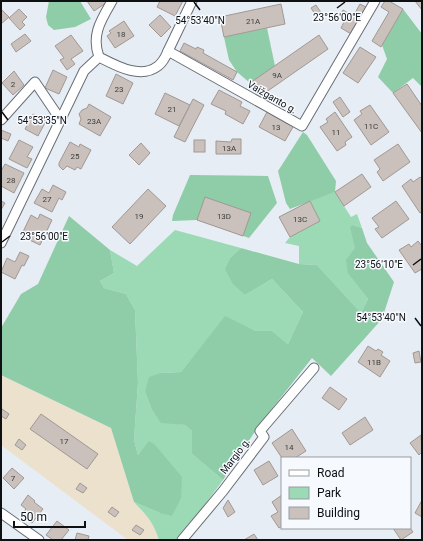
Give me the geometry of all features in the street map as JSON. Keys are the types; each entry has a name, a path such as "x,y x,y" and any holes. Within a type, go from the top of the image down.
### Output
{"street":[{"path":"99,57 96,41 99,24 112,1"},
{"path":"99,57 118,67 139,72 151,71 159,65 168,50 192,1"},
{"name":"Vaižganto g.","path":"168,50 302,126 375,1"},
{"path":"1,243 84,71 99,57"},
{"path":"1,120 35,82 60,118"},
{"name":"Margio g.","path":"182,540 223,491 264,437 260,431 314,368"},
{"path":"1,513 39,540"}],"shaded area":[{"path":"1,375 111,428 134,502 150,519 159,540 128,540 1,445"}],"green space":[{"path":"49,1 80,1 91,19 75,27 54,30 48,25 46,17"},
{"path":"403,9 422,34 422,87 413,78 393,93 378,77 387,59 382,45"},
{"path":"267,28 275,66 250,83 237,72 229,60 224,37"},
{"path":"303,132 307,135 336,181 335,192 290,209 286,203 278,171"},
{"path":"190,175 268,176 277,203 249,238 197,220 172,221 173,215"},
{"path":"335,192 351,217 357,214 362,228 353,225 355,248 348,274 368,299 361,313 317,265 299,264 299,246 285,243 290,237 320,221 310,201"},
{"path":"69,216 110,250 114,273 100,281 104,288 126,294 135,310 138,383 134,440 138,455 149,441 155,445 182,477 181,498 172,516 160,513 134,502 111,428 1,375 1,328 21,294 38,284"},
{"path":"353,225 362,228 367,243 394,282 382,319 331,376 312,358 260,424 223,480 192,454 192,431 185,425 161,423 152,410 145,392 149,377 161,373 181,372 225,316 256,331 272,331 288,344 303,312 272,279 245,295 233,284 225,269 231,257 241,248 299,264 317,265 361,313 368,299 348,274 346,260 355,248 350,227"},
{"path":"175,230 241,248 231,257 245,295 272,279 303,312 288,344 272,331 256,331 225,317 181,372 161,373 145,392 152,410 161,422 185,425 192,431 192,454 223,480 186,530 176,540 159,540 149,519 134,502 160,513 149,442 138,455 134,440 138,383 135,310 126,294 104,288 100,281 114,273 110,250 137,266"}],"building":[{"path":"87,1 109,1 94,11"},
{"path":"160,1 183,1 175,16 157,7"},
{"path":"385,1 389,1 403,9 381,47 372,41 389,12 381,7"},
{"path":"415,1 422,1 422,10"},
{"path":"281,4 285,24 224,37 220,17"},
{"path":"360,4 368,8 353,35 341,28 345,20 350,22"},
{"path":"316,5 322,14 317,17 311,8"},
{"path":"1,9 9,17 1,24"},
{"path":"19,9 27,17 22,22 25,25 20,30 9,18"},
{"path":"343,10 348,13 346,17 341,14"},
{"path":"160,15 171,27 161,37 149,25"},
{"path":"124,21 134,36 115,48 107,36 111,33 109,31"},
{"path":"25,34 31,41 16,52 11,44"},
{"path":"71,35 83,51 71,59 75,64 67,70 60,60 64,58 55,46"},
{"path":"319,35 328,49 259,97 250,83"},
{"path":"184,43 196,49 197,47 204,50 203,53 237,72 233,80 180,51"},
{"path":"360,47 376,57 358,83 343,73"},
{"path":"53,70 67,77 59,94 45,88"},
{"path":"14,71 24,85 13,95 2,83"},
{"path":"116,74 133,83 123,104 106,96"},
{"path":"407,84 422,106 422,133 393,93"},
{"path":"219,90 242,102 240,106 250,111 243,124 225,114 226,111 211,104"},
{"path":"165,93 190,105 179,126 155,114"},
{"path":"340,97 350,112 343,117 333,102"},
{"path":"193,99 204,105 185,142 174,137"},
{"path":"89,104 111,117 100,136 79,124 81,119 79,114 82,110 87,108"},
{"path":"370,105 389,132 371,145 354,120 362,114 360,111"},
{"path":"267,112 293,127 285,141 259,127"},
{"path":"335,112 352,137 345,142 346,145 337,151 320,127 328,122 326,119"},
{"path":"33,114 46,121 38,136 25,129"},
{"path":"1,130 11,134 8,141 1,138"},
{"path":"232,139 241,139 241,154 216,154 216,141 231,142"},
{"path":"19,140 33,147 27,157 32,159 27,168 9,159"},
{"path":"194,140 205,140 205,152 194,152"},
{"path":"70,142 79,147 80,144 91,150 81,169 77,167 75,170 67,166 63,170 59,166 59,163"},
{"path":"141,143 150,153 139,165 129,155"},
{"path":"398,144 410,162 383,181 377,172 380,169 374,160"},
{"path":"5,164 24,173 14,193 1,186 1,171"},
{"path":"362,174 371,187 344,206 335,192"},
{"path":"420,177 422,179 422,212 420,213 402,186 411,179 413,182"},
{"path":"53,185 66,192 62,200 59,198 52,212 34,203 42,189 49,193"},
{"path":"148,189 166,206 130,244 112,227"},
{"path":"205,197 251,213 243,236 197,220"},
{"path":"1,201 5,203 1,210"},
{"path":"310,201 320,221 290,237 279,217"},
{"path":"396,201 409,219 382,238 375,229 379,227 372,218"},
{"path":"40,214 52,220 40,245 21,236 31,215 38,219"},
{"path":"418,241 422,246 422,269 415,273 399,250 409,244 411,247"},
{"path":"20,252 29,256 24,266 22,265 15,279 1,272 7,258 15,262"},
{"path":"368,346 376,351 378,349 383,352 381,355 390,361 380,377 358,362"},
{"path":"419,351 421,362 415,363 413,353"},
{"path":"330,387 347,399 339,410 322,398"},
{"path":"2,409 9,414 6,419 1,416"},
{"path":"41,414 98,454 87,469 30,429"},
{"path":"365,417 373,430 350,445 342,433"},
{"path":"292,429 306,451 297,457 281,457 272,443"},
{"path":"421,435 422,452 419,455 410,443"},
{"path":"19,439 26,445 22,450 15,445"},
{"path":"269,461 278,476 263,485 254,470"},
{"path":"12,468 24,478 14,489 3,478"},
{"path":"80,483 87,488 83,493 76,489"},
{"path":"28,495 43,509 32,523 21,515 26,509 21,505"},
{"path":"281,496 281,527 279,528 271,516 278,512 272,502"},
{"path":"228,500 235,512 228,517 223,508"},
{"path":"422,500 422,517 415,513"},
{"path":"112,507 119,512 115,517 108,512"},
{"path":"57,521 69,530 61,540 53,540 46,535"},
{"path":"136,525 144,530 140,535 132,530"},
{"path":"394,529 411,529 413,532 401,540"},
{"path":"77,533 89,536 88,540 75,540"},
{"path":"254,534 258,540 244,540"}]}
